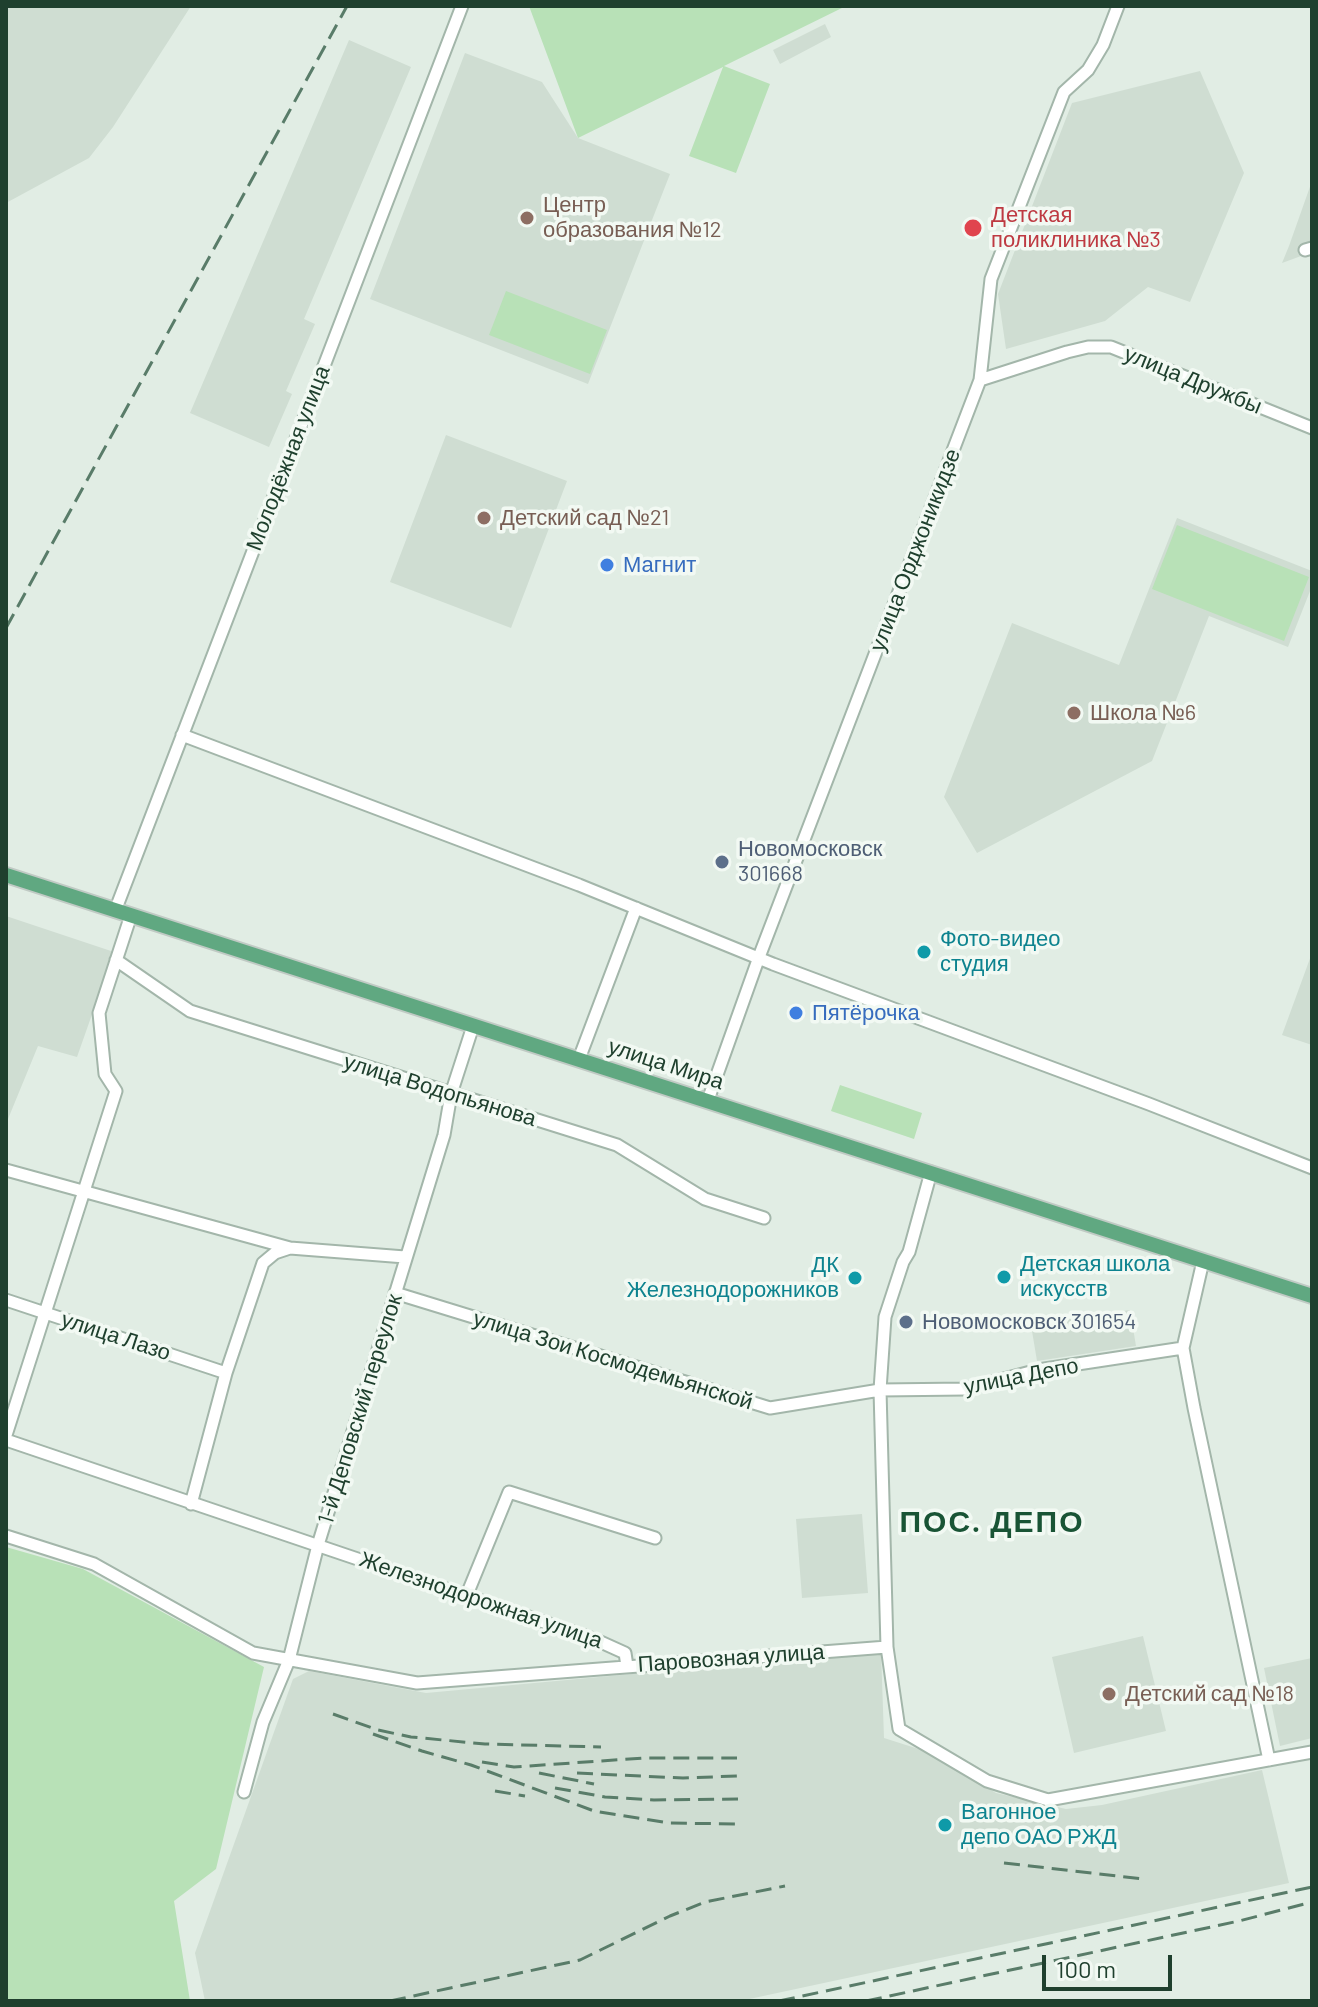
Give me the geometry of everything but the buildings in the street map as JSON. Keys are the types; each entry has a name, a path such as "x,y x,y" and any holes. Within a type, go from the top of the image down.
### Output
{"main road":[{"name":"улица Мира","path":"6,875 1312,1296"}],"street":[{"name":"Молодёжная улица","path":"115,911 462,6"},
{"name":"улица Орджоникидзе","path":"708,1100 759,957 980,380 991,279 1064,92 1088,70 1103,45 1118,6"},
{"name":"улица Дружбы","path":"980,380 1067,352 1088,347 1111,347 1312,428"},
{"path":"182,735 1312,1168"},
{"path":"579,1059 636,908"},
{"path":"6,1437 116,1091 105,1074 99,1013 131,915"},
{"name":"улица Водопьянова","path":"116,960 190,1011 617,1145 705,1199 764,1218"},
{"name":"1-й Деповский переулок","path":"244,1792 263,1722 289,1660 318,1545 444,1135 451,1094 473,1026"},
{"path":"6,1170 290,1248 405,1257"},
{"path":"931,1172 909,1252 885,1317 880,1390 887,1647 899,1729 987,1781 1048,1800 1312,1752"},
{"path":"191,1504 226,1373 263,1263 275,1253 290,1248"},
{"path":"1203,1261 1183,1348 1269,1760"},
{"name":"улица Зои Космодемьянской","path":"395,1293 770,1408 880,1390"},
{"name":"улица Лазо","path":"6,1300 226,1373"},
{"name":"улица Депо","path":"880,1390 966,1389 1038,1370 1183,1348"},
{"name":"Железнодорожная улица","path":"6,1437 191,1504 614,1646 625,1653 627,1666"},
{"path":"466,1597 509,1492 655,1538"},
{"name":"Паровозная улица","path":"6,1536 94,1564 253,1653 417,1683 887,1647"}],"shaded area":[{"path":"6,6 191,6 113,127 89,158 6,203"},
{"path":"825,24 831,37 780,64 773,50"},
{"path":"349,40 411,67 304,319 315,324 286,391 292,394 269,447 190,413"},
{"name":"Центр образования №12","path":"465,53 542,82 578,138 670,174 588,384 370,299"},
{"path":"1200,71 1244,173 1190,302 1148,287 1105,321 1006,349 998,294 1072,103"},
{"path":"1312,181 1312,252 1282,263 1289,246"},
{"name":"Детский сад №21","path":"446,435 567,481 511,628 390,582"},
{"name":"Школа №6","path":"1177,518 1312,571 1312,586 1288,647 1209,616 1152,761 977,853 944,797 1012,623 1119,665"},
{"path":"6,916 114,952 77,1057 38,1046 8,1119"},
{"path":"1312,953 1312,1045 1282,1035"},
{"path":"1130,1310 1136,1346 1037,1361 1031,1325"},
{"path":"862,1514 868,1593 802,1598 796,1519"},
{"name":"Детский сад №18","path":"1143,1636 1166,1731 1074,1753 1052,1657"},
{"path":"881,1651 884,1738 928,1752 996,1793 1066,1809 1102,1805 1262,1770 1289,1883 740,2001 205,2001 195,1953 293,1679 309,1671 426,1693"},
{"path":"1312,1658 1312,1738 1280,1746 1264,1668"}],"green space":[{"path":"529,6 846,6 724,66 770,84 736,173 689,156 723,67 578,138"},
{"path":"506,291 607,330 590,374 489,335"},
{"path":"1177,525 1309,577 1284,641 1152,589"},
{"path":"840,1085 922,1113 914,1139 831,1111"},
{"path":"6,1547 83,1569 264,1667 216,1869 174,1901 190,2001 6,2001"}],"railway":[{"path":"6,628 347,6"},
{"path":"333,1714 378,1730 411,1737 485,1744 601,1747"},
{"path":"373,1734 471,1765 594,1811 669,1823 737,1824"},
{"path":"482,1762 514,1767 644,1758 737,1758"},
{"path":"539,1773 594,1784"},
{"path":"577,1773 683,1778 737,1776"},
{"path":"555,1788 605,1797 654,1800 738,1799"},
{"path":"495,1791 525,1796"},
{"path":"1004,1863 1143,1879"},
{"path":"390,2001 580,1960 705,1902 785,1886"},
{"path":"779,2001 1312,1887"},
{"path":"866,2001 1239,1921 1312,1902"}],"place":[{"name":"Центр образования №12","path":"527,218"},
{"name":"Детская поликлиника №3","path":"973,228"},
{"name":"Детский сад №21","path":"484,518"},
{"name":"Магнит","path":"607,565"},
{"name":"Школа №6","path":"1074,713"},
{"name":"Новомосковск 301668","path":"722,862"},
{"name":"Фото-видео студия","path":"924,952"},
{"name":"Пятёрочка","path":"796,1013"},
{"name":"Детская школа искусств","path":"1004,1277"},
{"name":"ДК Железнодорожников","path":"855,1278"},
{"name":"Новомосковск 301654","path":"906,1322"},
{"name":"Детский сад №18","path":"1109,1694"},
{"name":"Вагонное депо ОАО РЖД","path":"945,1825"}],"district":[{"name":"ПОС. ДЕПО","path":"992,1522"}]}
